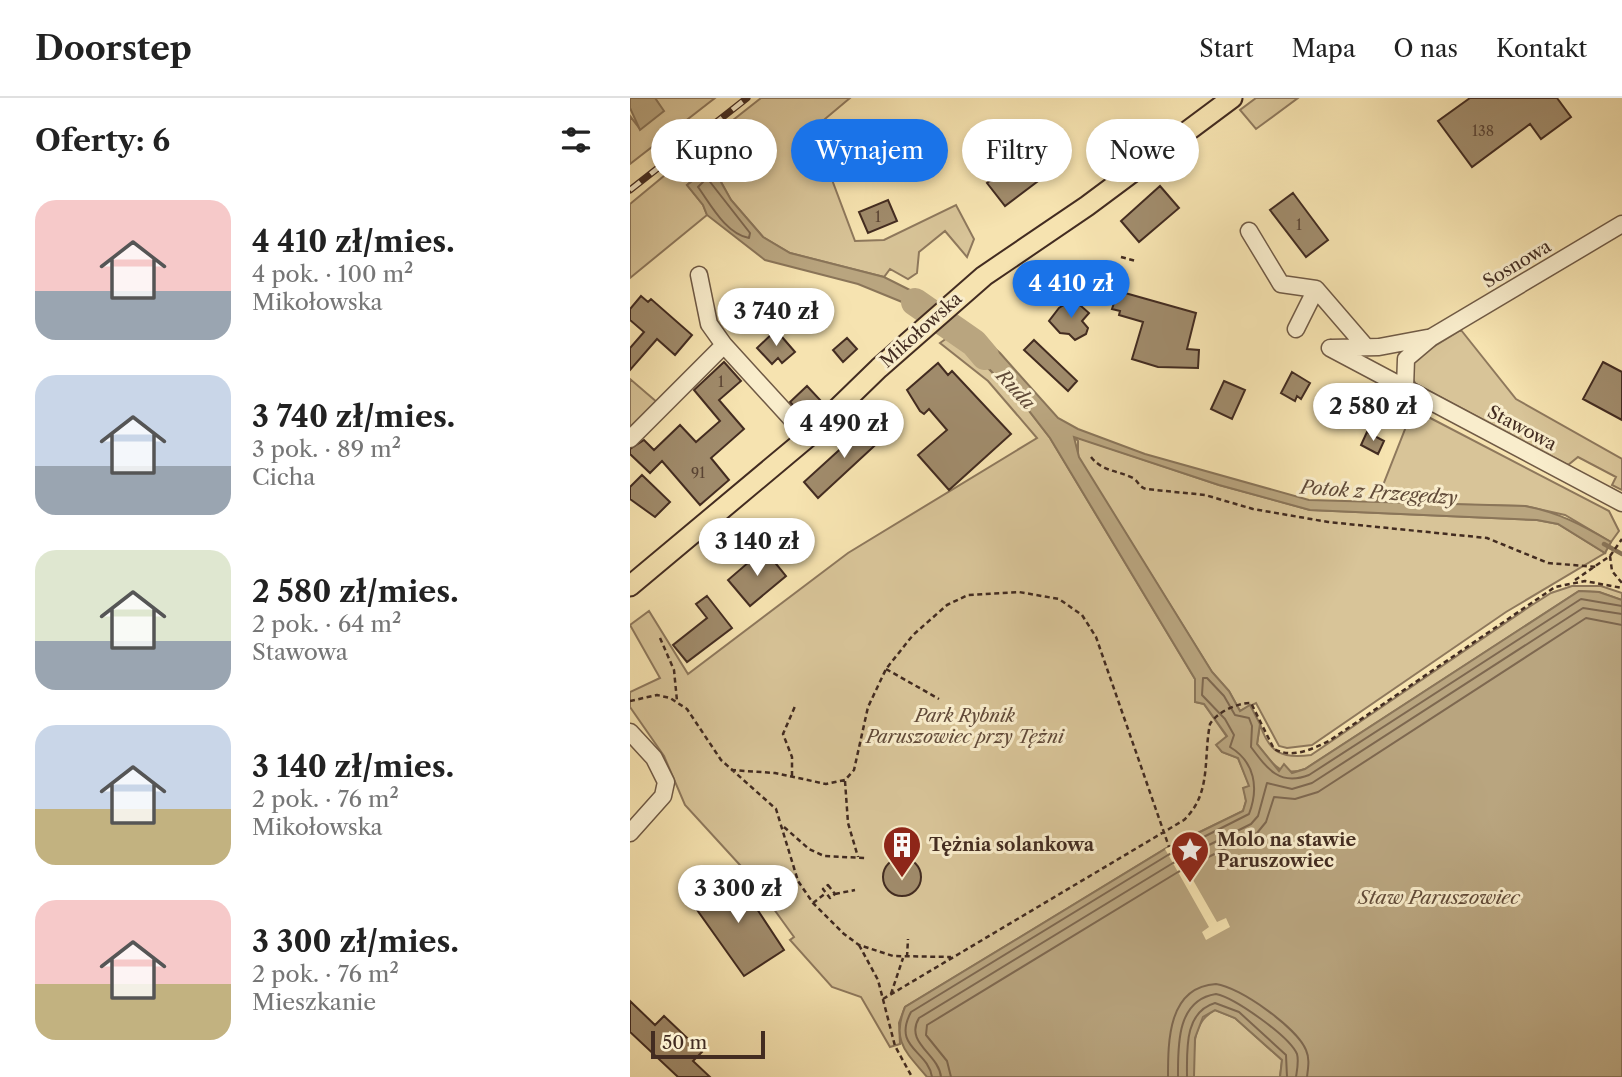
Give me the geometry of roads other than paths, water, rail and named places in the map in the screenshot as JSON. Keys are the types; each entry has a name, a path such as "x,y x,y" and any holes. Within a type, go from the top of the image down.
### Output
{"main road":[{"name":"Mikołowska","path":"630,586 808,437 955,300 1232,98"}],"street":[{"name":"Sosnowa","path":"1375,372 1406,349 1432,337 1622,224"},
{"path":"1249,231 1281,284 1316,289 1366,347 1406,349 1405,388"},
{"path":"699,275 709,324 724,345 808,437"},
{"path":"1296,330 1316,289"},
{"path":"630,439 724,345"},
{"name":"Stawowa","path":"1366,347 1330,348 1622,503"},
{"path":"630,732 654,758 666,782 663,796 630,833"}],"water":[{"path":"630,98 655,98 664,111 640,130 630,108"},
{"path":"691,182 721,182 731,200 763,237 790,253 884,277 938,304 923,316 902,302 858,284 765,260 707,215 703,205 687,185"},
{"name":"Staw Paruszowiec","path":"966,323 1000,353 1058,418 1078,429 1145,454 1309,500 1525,506 1570,520 1611,542 1605,553 1558,524 1537,520 1310,510 1219,485 1074,437 1079,457 1212,672 1229,691 1240,711 1250,705 1260,724 1257,744 1279,771 1284,764 1292,773 1305,769 1579,591 1599,592 1622,600 1622,1077 1280,1077 1282,1060 1235,1018 1215,1010 1203,1017 1195,1038 1194,1077 927,1077 907,1053 900,1037 905,1007 1165,849 1243,811 1246,801 1243,788 1249,786 1238,758 1222,752 1216,745 1227,736 1204,704 1195,702 1195,679 1050,438 1026,407 954,333"}],"waterway":[{"name":"Ruda","path":"915,302 974,343 985,356"},
{"name":"Potok z Przegędzy","path":"1604,544 1622,554"}],"railway":[{"path":"630,190 747,98"}],"place":[{"name":"Tężnia solankowa","path":"902,879"},
{"name":"Molo na stawie Paruszowiec","path":"1190,884"}],"park label":[{"name":"Park Rybnik Paruszowiec przy Tężni","path":"965,726"}]}
